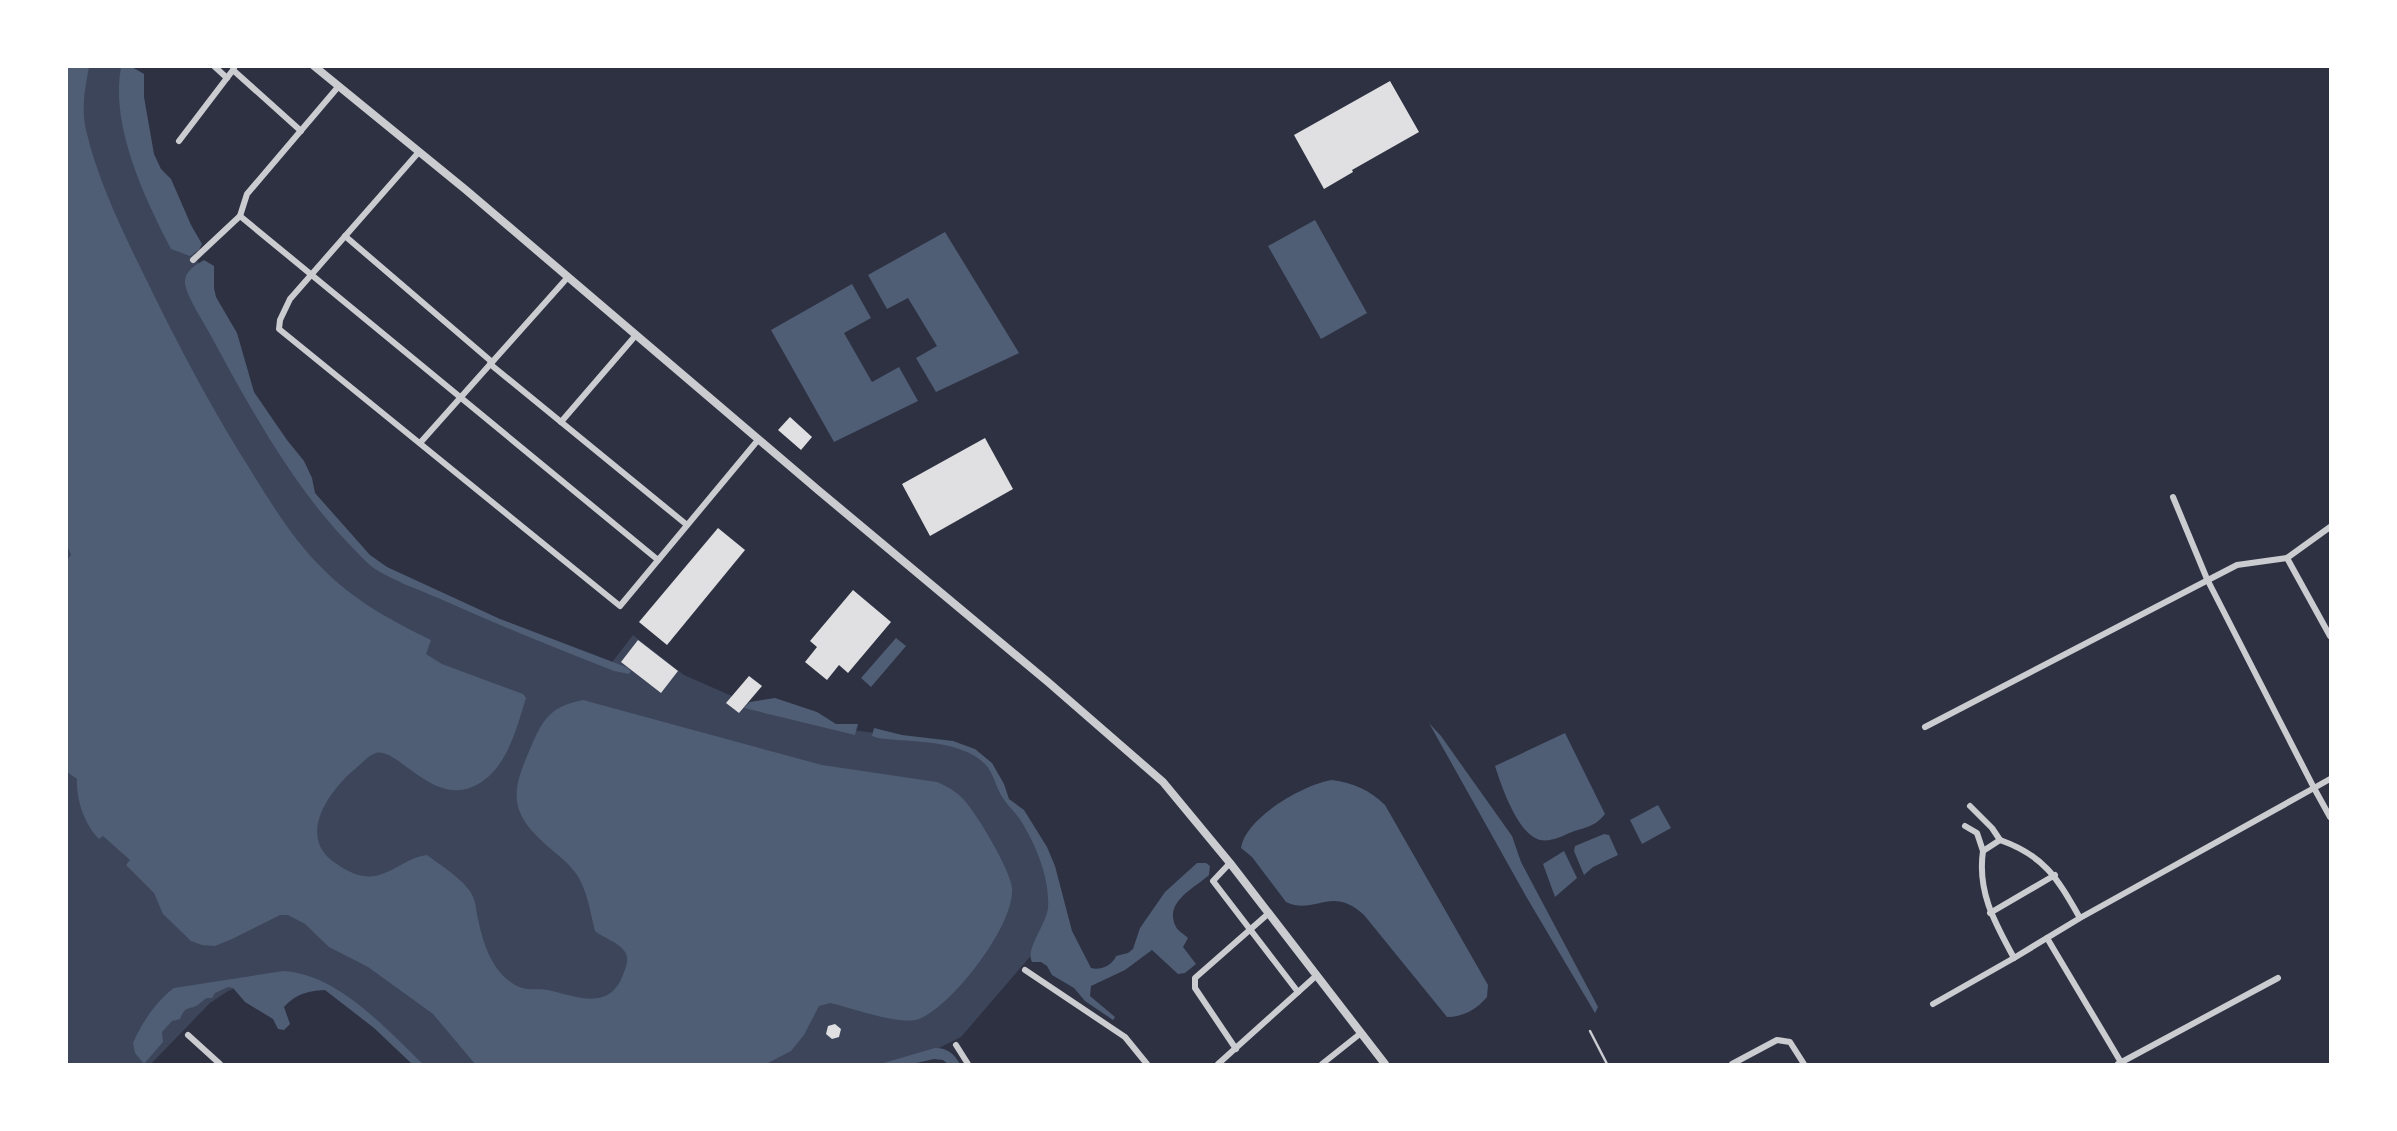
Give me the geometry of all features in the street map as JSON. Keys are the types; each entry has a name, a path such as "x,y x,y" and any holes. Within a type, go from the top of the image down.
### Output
{"street":[{"path":"215,66 227,78"},
{"path":"314,66 466,190 1163,782 1230,863 1385,1065"},
{"path":"179,141 234,68 301,131"},
{"path":"193,260 240,216 247,194 338,87"},
{"path":"418,153 290,299 280,320 279,329 620,606 758,440"},
{"path":"240,216 658,560"},
{"path":"345,236 491,363 687,525"},
{"path":"420,443 568,277"},
{"path":"561,422 636,335"},
{"path":"2173,497 2207,579 2330,817"},
{"path":"1925,726 2237,565 2287,558 2330,527"},
{"path":"2287,558 2330,636"},
{"path":"1933,1004 2080,918 2330,779"},
{"path":"1970,806 2000,840 2022,848 2055,875 2080,918"},
{"path":"1965,826 1977,833 1983,851 1981,882 1990,913 2014,958"},
{"path":"1983,851 2000,840"},
{"path":"1230,863 1213,881 1298,992"},
{"path":"1990,913 2055,875"},
{"path":"1236,1049 1195,988 1195,978 1269,913"},
{"path":"2047,939 2121,1064 2278,978"},
{"path":"1025,970 1125,1037 1147,1065"},
{"path":"1218,1065 1317,975"},
{"path":"1322,1065 1361,1033"},
{"path":"188,1035 220,1065"},
{"path":"1732,1065 1777,1040 1790,1042 1804,1065"},
{"path":"956,1045 968,1065"}],"lane":[{"path":"1590,1031 1607,1065"}],"shaded area":[{"path":"66,67 89,67 84,98 85,122 91,149 111,205 201,386 287,526 309,554 346,590 387,617 431,640 426,654 442,664 523,694 526,698 513,737 501,761 493,772 472,787 457,790 443,788 384,753 376,753 368,758 337,788 322,811 317,836 321,848 330,859 354,873 372,876 427,855 468,888 475,902 490,957 508,980 524,988 548,990 582,998 592,999 611,993 625,969 626,954 619,945 595,931 588,900 578,877 531,829 522,818 518,806 521,770 546,718 565,705 583,700 822,765 937,782 958,794 970,807 992,842 1012,888 1010,904 993,942 964,982 948,998 933,1011 911,1021 830,1003 819,1006 804,1035 791,1051 766,1064 475,1064 433,1014 368,967 329,947 305,924 288,915 280,915 215,946 191,941 163,914 154,893 126,865 130,860 103,836 99,839 89,826 82,811 77,779 67,772 66,562 71,555 66,542"},
{"path":"67,67 125,67 124,105 200,266 189,281 313,496 375,563 466,607 610,665 633,635 684,675 757,707 852,730 964,747 986,762 995,772 1008,800 1039,845 1052,913 1035,951 961,1037 925,1055 893,1064 418,1064 330,989 257,979 228,991 210,1003 151,1064 67,1064"},
{"path":"121,67 132,67 144,74 144,97 154,154 161,169 171,179 202,244 199,250 190,256 171,249 140,184 120,113"},
{"path":"1315,220 1367,313 1321,339 1268,246"},
{"path":"945,232 1019,353 936,392 916,358 937,346 908,298 887,309 868,275"},
{"path":"204,260 214,266 216,297 237,333 254,392 304,461 315,493 370,555 387,567 500,619 626,667 631,671 629,674 570,654 406,585 375,569 364,560 308,496 290,470 256,417 192,303 186,289 186,275"},
{"path":"852,284 871,318 844,333 872,382 899,367 918,401 834,442 771,330"},
{"path":"896,638 906,646 871,687 861,678"},
{"path":"775,698 817,712 836,724 858,724 855,735 744,708 750,702"},
{"path":"1429,723 1512,836 1521,862 1598,1007 1595,1013 1527,898"},
{"path":"874,728 902,735 953,741 975,749 992,763 1009,799 1024,810 1047,847 1055,866 1072,931 1091,968 1106,967 1116,956 1133,949 1140,928 1165,892 1197,863 1206,863 1210,866 1209,875 1182,896 1174,910 1173,918 1178,930 1188,938 1183,947 1196,964 1185,973 1178,974 1152,950 1125,970 1091,986 1090,996 1115,1017 1113,1020 1085,1001 1074,988 1052,975 1047,966 1041,962 1032,962 1031,950 1048,908 1047,885 1031,838 1000,793 988,768 977,757 956,748 934,743 878,738 872,736"},
{"path":"1565,733 1605,814 1590,826 1553,839 1540,840 1532,836 1518,819 1495,766"},
{"path":"1332,780 1361,788 1385,805 1488,985 1487,997 1474,1009 1459,1016 1447,1017 1364,915 1342,902 1306,906 1286,902 1252,857 1241,848 1253,825 1264,814 1292,795"},
{"path":"1658,805 1671,828 1642,844 1630,820"},
{"path":"1604,834 1609,835 1618,855 1593,867 1584,875 1574,851 1575,846"},
{"path":"1564,851 1577,878 1555,897 1543,864"},
{"path":"283,971 303,974 341,992 377,1020 423,1064 412,1064 374,1028 325,990 302,994 288,1003 284,1007 290,1024 284,1030 278,1029 273,1019 245,1002 233,988 228,987 186,1010 180,1019 172,1021 162,1032 163,1042 144,1064 135,1053 133,1043 140,1028 174,988"},
{"path":"935,1048 950,1052 960,1064 948,1064 934,1059 912,1064 880,1064"}],"building":[{"path":"1390,81 1419,132 1324,189 1294,135"},
{"path":"790,417 812,437 801,450 778,430"},
{"path":"985,438 1013,489 930,536 902,484"},
{"path":"718,528 745,550 667,645 639,622"},
{"path":"853,590 891,622 848,673 839,665 827,680 805,662 817,647 810,641"},
{"path":"638,640 678,671 661,693 621,662"},
{"path":"749,676 762,686 739,713 726,703"},
{"path":"835,1024 841,1029 839,1037 832,1039 826,1034 828,1026"}]}
